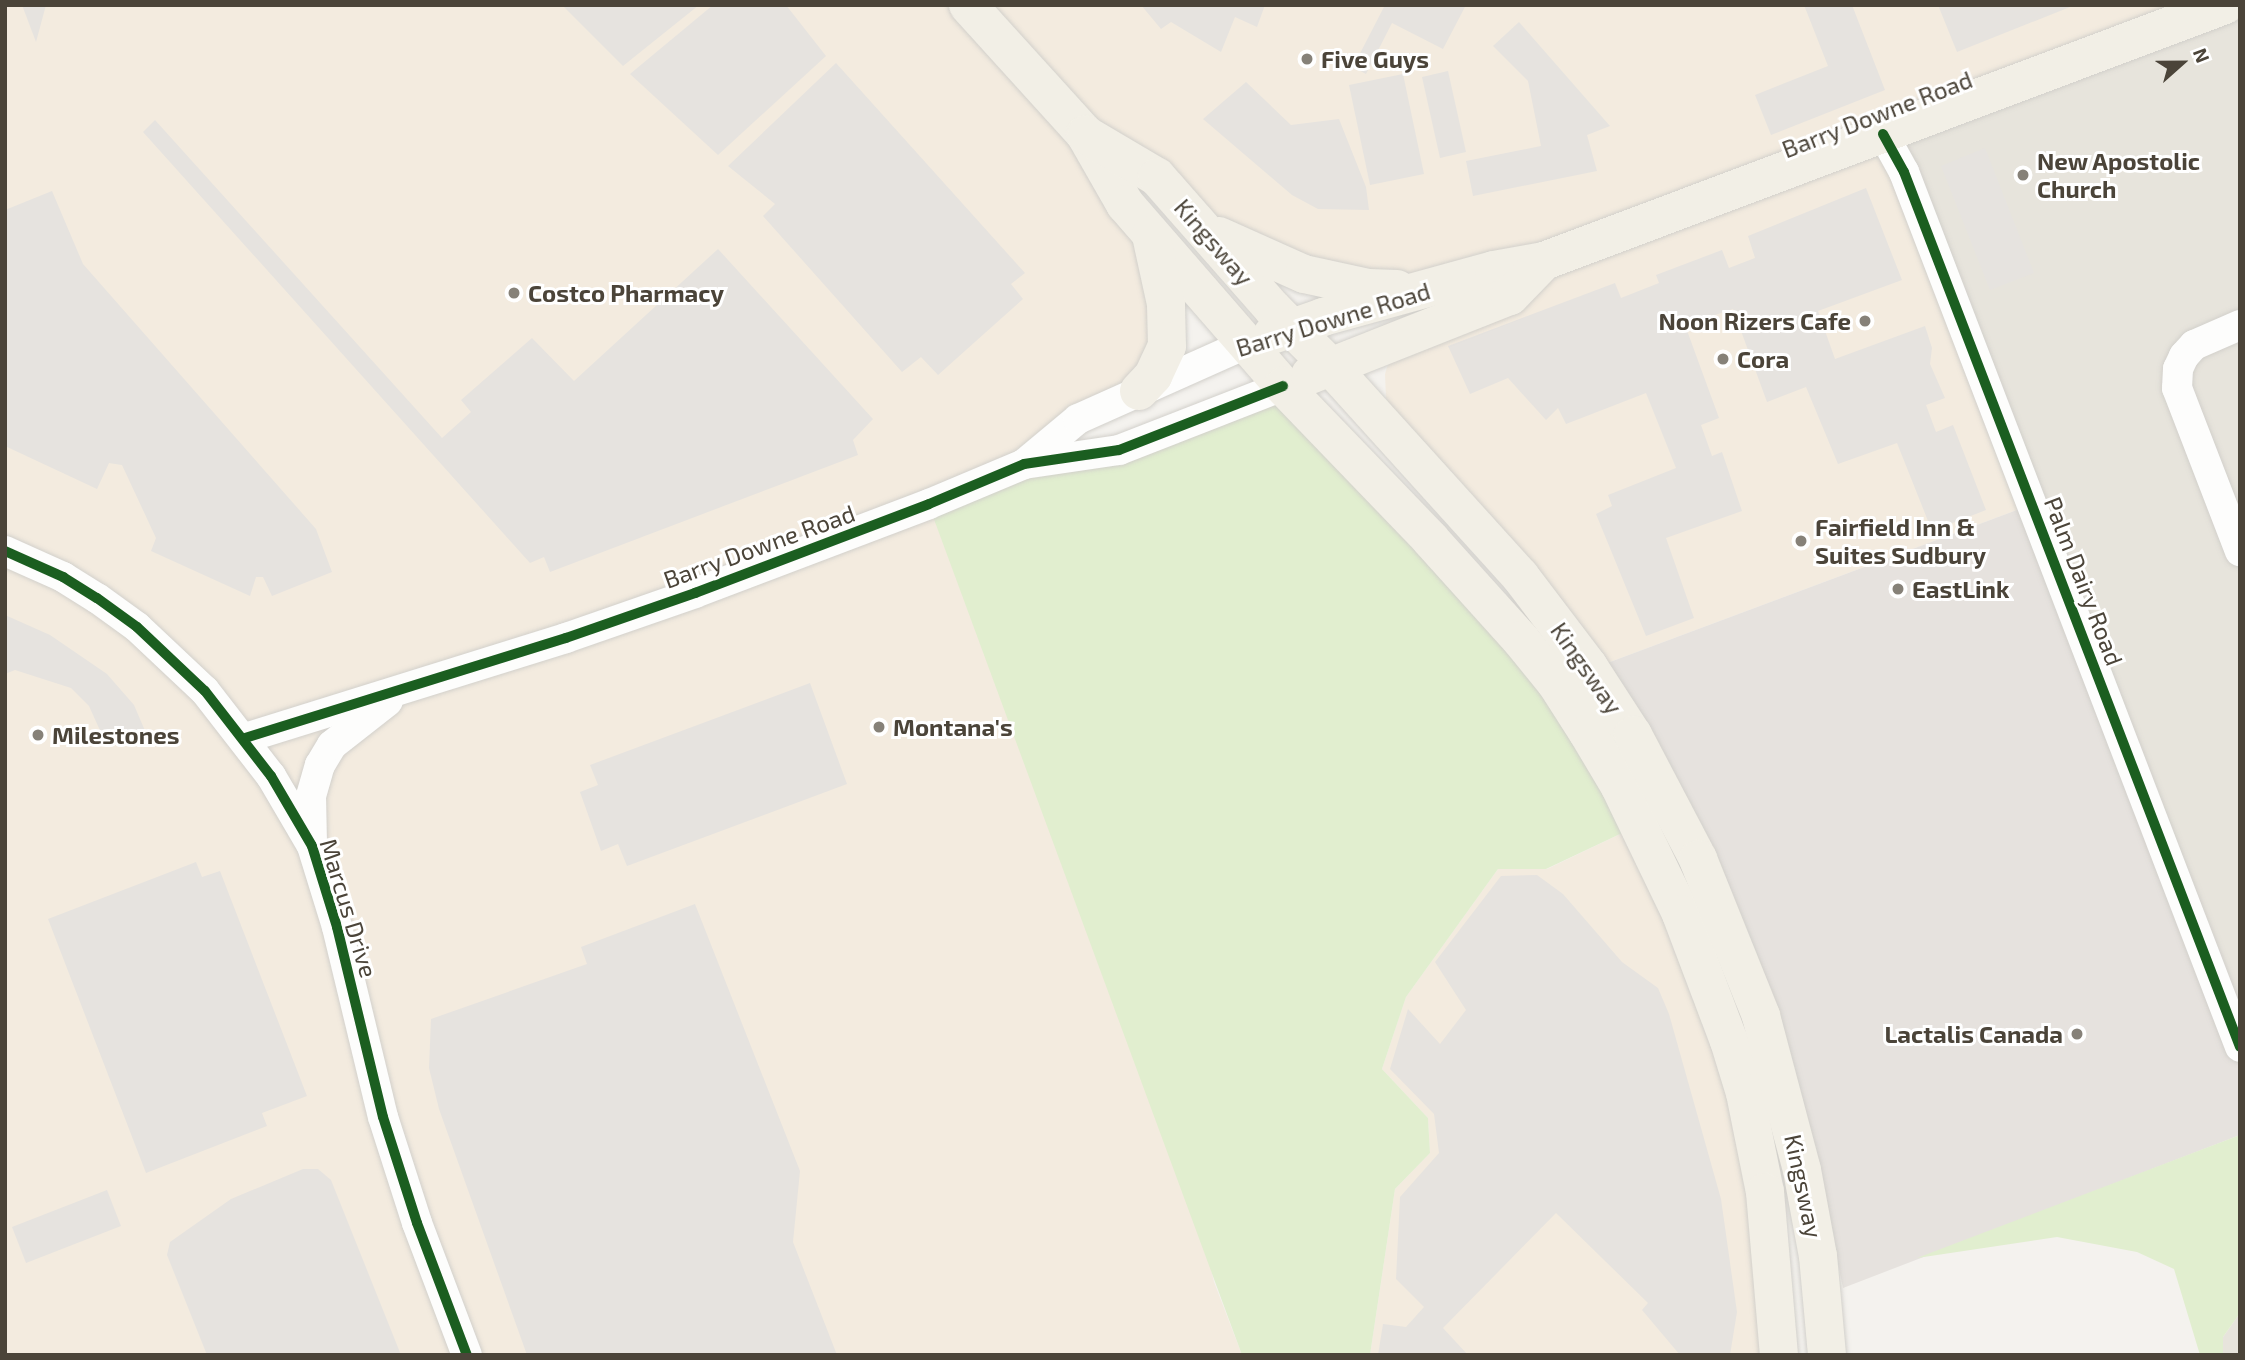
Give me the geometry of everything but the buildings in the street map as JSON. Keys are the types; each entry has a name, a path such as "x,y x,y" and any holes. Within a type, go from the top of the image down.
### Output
{"main road":[{"name":"Kingsway","path":"968,5 1085,134 1125,204 1246,344 1521,640 1556,683 1620,787 1681,914 1745,1093 1765,1192 1779,1355"},
{"name":"Barry Downe Road","path":"1246,344 1292,328 1494,270 1544,261 2225,5"},
{"name":"Kingsway","path":"1085,134 1157,177 1292,328 1487,538 1553,618 1625,723 1665,791 1719,908 1761,1016 1802,1170 1818,1256 1827,1355"},
{"path":"1200,226 1279,266 1321,279 1369,288 1431,289"},
{"path":"1139,391 1162,362 1168,335 1166,303 1151,233"},
{"name":"Barry Downe Road","path":"1283,386 1510,296 1544,261"}],"street":[{"name":"Palm Dairy Road","path":"1883,134 1904,173 2240,1047"},
{"path":"2240,325 2194,345 2184,356 2178,369 2177,388 2240,551"},
{"name":"Barry Downe Road","path":"1024,464 1078,419 1246,344"},
{"name":"Barry Downe Road","path":"245,738 566,638 695,593 929,504 1024,464 1119,450 1283,386"},
{"name":"Marcus Drive","path":"5,551 63,578 137,627 205,691 245,738 312,846 338,927 393,1150 467,1355"},
{"path":"312,846 312,796 320,765 332,745 405,688"}],"shaded area":[{"path":"5,5 2224,5 1889,130 2033,504 1602,665 1410,451 1386,398 1385,374 1391,355 1511,298 1304,274 1086,135 1150,234 1156,361 1024,464 1214,1282 1242,1355 5,1355"},
{"path":"22,5 46,5 36,42"},
{"path":"562,5 699,5 623,66"},
{"path":"713,5 786,5 826,56 718,155 630,74"},
{"path":"1141,5 1265,5 1257,27 1235,17 1221,52 1171,22 1161,29"},
{"path":"1385,5 1466,5 1443,49 1392,23 1366,74 1353,67"},
{"path":"1804,5 1852,5 1885,90 1771,135 1755,95 1828,66"},
{"path":"1938,5 2075,5 1957,52"},
{"path":"2240,6 2240,1044 1889,130"},
{"path":"1519,22 1610,126 1587,135 1597,171 1473,196 1466,161 1541,146 1528,81 1493,46"},
{"path":"836,63 1025,273 1011,284 1023,299 938,375 921,357 902,372 763,216 775,204 728,166"},
{"path":"1448,71 1466,152 1440,158 1422,77"},
{"path":"1403,74 1424,174 1370,185 1349,85"},
{"path":"1246,82 1291,125 1339,119 1366,187 1369,210 1318,209 1292,195 1203,119"},
{"path":"155,120 442,438 471,412 461,400 532,338 574,381 718,249 873,419 853,440 858,455 550,572 544,557 530,563 143,132"},
{"path":"1985,148 2034,273 1990,290 1941,166"},
{"path":"1866,188 1902,280 1818,311 1835,359 1925,326 1932,348 1930,364 1945,398 1926,405 1936,432 1953,425 1986,510 1932,531 1897,443 1838,464 1806,387 1767,402 1733,309 1685,325 1719,418 1701,425 1712,456 1722,452 1742,511 1666,538 1694,618 1646,636 1596,514 1612,506 1608,495 1676,468 1646,393 1566,424 1558,408 1546,420 1508,378 1470,394 1448,346 1615,283 1621,298 1659,283 1656,275 1722,250 1729,268 1755,258 1748,236"},
{"path":"52,191 83,264 316,529 332,572 272,596 263,577 256,577 250,596 151,551 156,538 122,465 109,463 97,489 5,446 5,210"},
{"path":"2033,504 2240,1044 2240,1135 1843,1288 1834,1244 1602,665"},
{"path":"5,615 50,635 107,674 134,705 146,733 107,746 89,706 71,688 15,670 5,674"},
{"path":"810,683 847,784 627,866 618,844 601,851 580,792 598,785 590,765"},
{"path":"1637,826 1706,981 1778,1355 1370,1355 1395,1189 1430,1153 1428,1118 1382,1069 1406,997 1498,869 1547,869"},
{"path":"196,862 202,877 220,871 307,1096 262,1113 267,1126 146,1173 48,919"},
{"path":"1537,875 1563,894 1622,962 1658,988 1669,1014 1721,1199 1737,1312 1730,1355 1680,1355 1642,1310 1648,1303 1556,1213 1443,1328 1468,1355 1378,1355 1383,1324 1406,1327 1424,1307 1396,1279 1400,1197 1439,1153 1434,1114 1390,1069 1408,1009 1440,1044 1466,1010 1435,962 1501,876"},
{"path":"695,904 800,1171 793,1242 837,1355 527,1355 439,1109 429,1068 431,1019 587,964 581,947"},
{"path":"303,1169 318,1169 331,1180 401,1355 207,1355 167,1255 170,1242 231,1199"},
{"path":"107,1190 121,1226 26,1263 12,1227"},
{"path":"2240,1313 2240,1355 2223,1355 2223,1337"}],"green space":[{"path":"1283,386 1428,541 1637,826 1546,869 1498,869 1406,997 1382,1069 1428,1118 1430,1153 1395,1189 1370,1355 1242,1355 928,503"},
{"path":"2240,1135 2240,1313 2223,1337 2223,1355 2200,1355 2174,1269 2137,1252 2057,1237 1917,1258"}],"cycle path":[{"path":"1883,134 1904,172 2240,1047"},
{"path":"245,738 566,638 695,593 929,504 1024,464 1119,450 1283,386"},
{"path":"5,551 63,577 97,598 137,627 205,691 271,776 312,846 337,927 383,1117 417,1223 467,1355"}],"place":[{"name":"Five Guys","path":"1307,59"},
{"name":"New Apostolic Church","path":"2023,175"},
{"name":"Costco Pharmacy","path":"514,293"},
{"name":"Noon Rizers Cafe","path":"1865,321"},
{"name":"Cora","path":"1723,359"},
{"name":"Fairfield Inn & Suites Sudbury","path":"1801,541"},
{"name":"EastLink","path":"1898,589"},
{"name":"Montana's","path":"879,727"},
{"name":"Milestones","path":"38,735"},
{"name":"Lactalis Canada","path":"2077,1034"}]}
